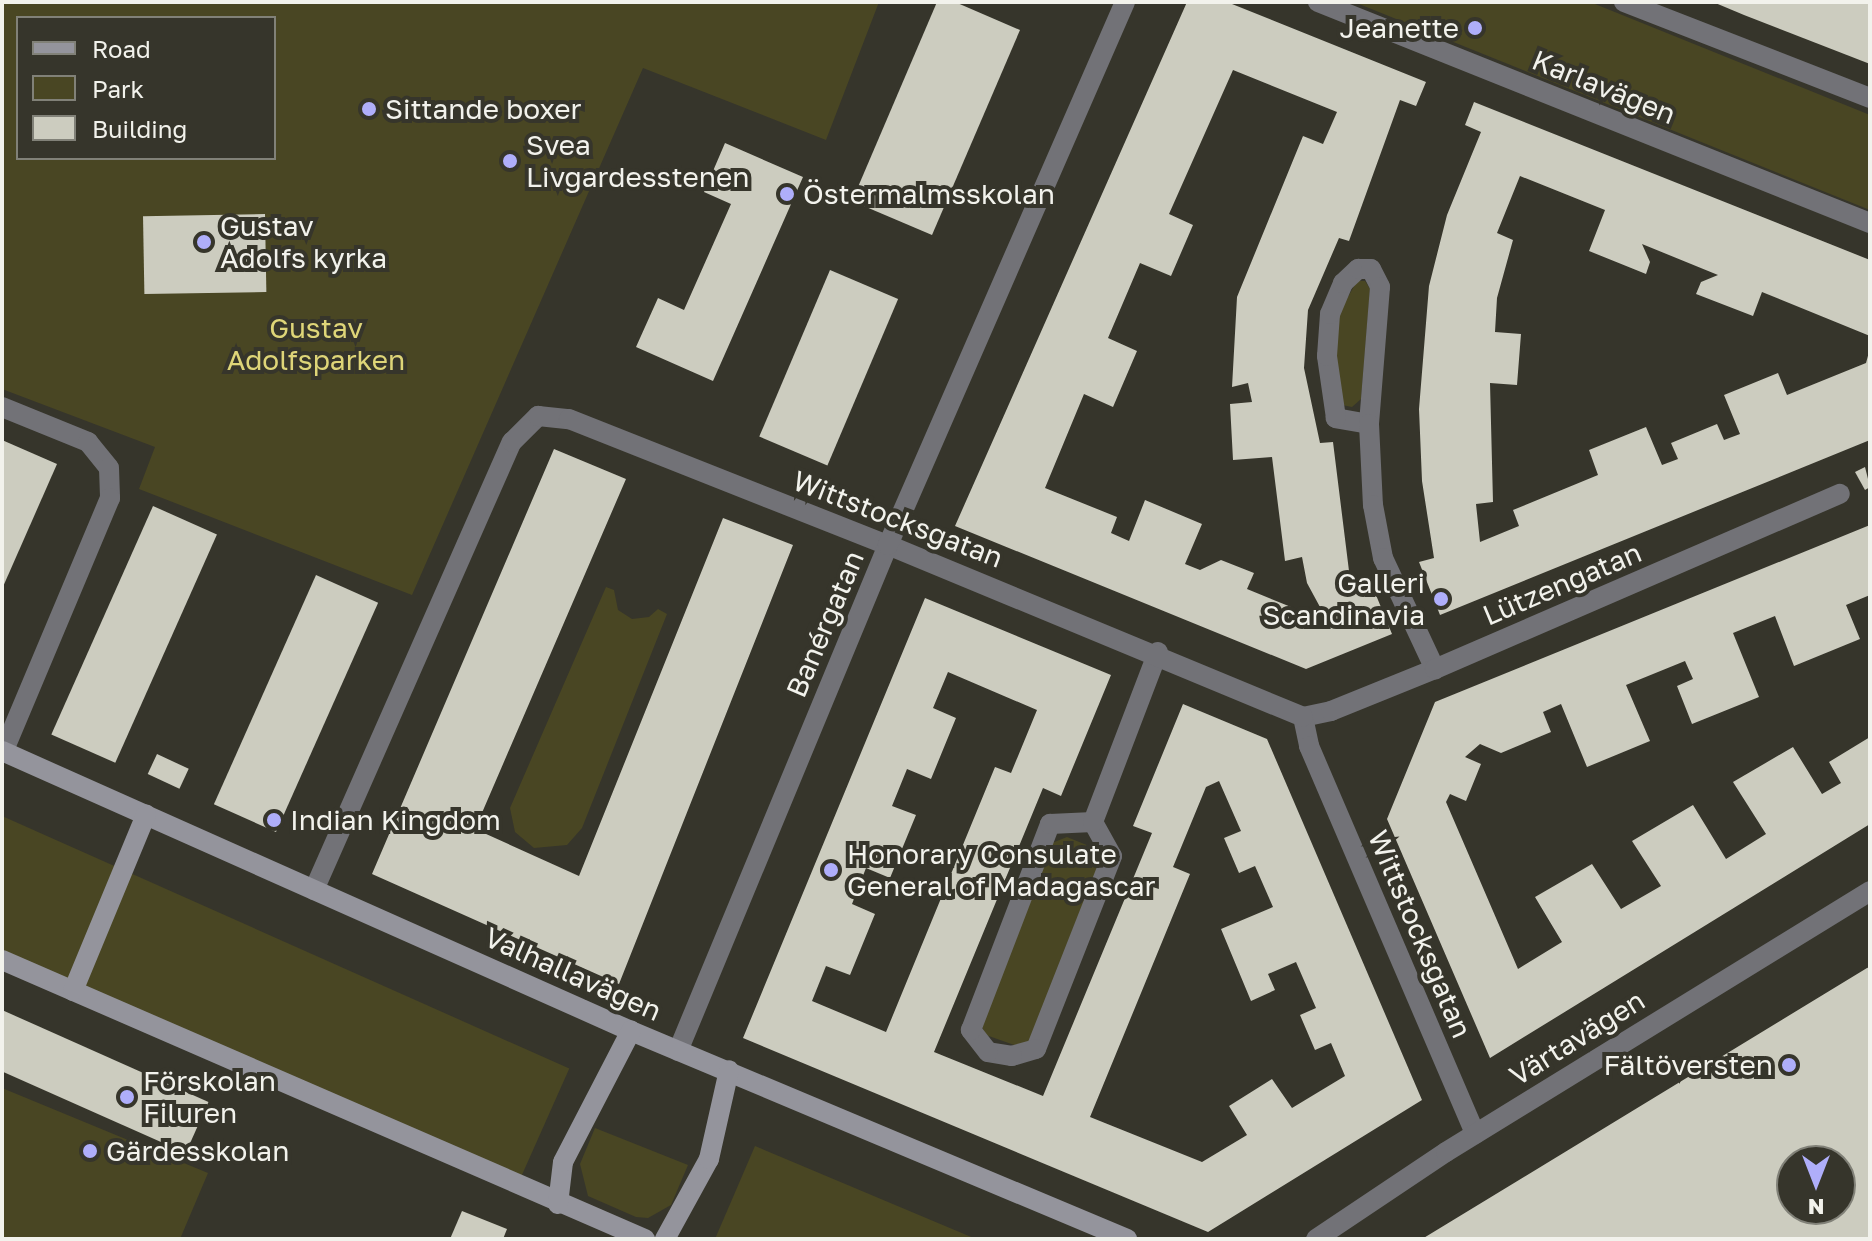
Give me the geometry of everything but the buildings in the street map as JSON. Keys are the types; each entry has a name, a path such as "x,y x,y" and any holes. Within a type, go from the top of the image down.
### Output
{"main road":[{"name":"Valhallavägen","path":"2,751 631,1031 1127,1239"},
{"path":"73,991 146,815"},
{"path":"2,960 558,1204 645,1239"},
{"path":"558,1204 563,1162 631,1031"},
{"path":"665,1239 709,1159 729,1070"}],"street":[{"name":"Banérgatan","path":"678,1051 888,545 1125,2"},
{"name":"Karlavägen","path":"1318,2 1870,223"},
{"path":"1624,2 1870,98"},
{"path":"1369,424 1336,418 1327,356 1330,314 1343,283 1358,269 1371,269 1380,287 1369,424 1373,505 1383,558 1435,669"},
{"path":"2,407 88,442 109,468 110,498 2,751"},
{"name":"Wittstocksgatan","path":"314,890 512,442 538,416 569,419 1158,652 1303,717 1309,746 1475,1134"},
{"name":"Lützengatan","path":"1303,717 1331,711 1435,669 1840,494"},
{"path":"1093,822 1158,652"},
{"path":"1093,822 1112,856 1036,1049 1012,1056 988,1052 971,1030 1050,824 1093,822"},
{"name":"Värtavägen","path":"1316,1239 1475,1134 1870,891"}],"green space":[{"name":"Gustav Adolfsparken","path":"2,2 879,2 826,140 643,68 412,595 139,489 155,447 2,389"},
{"path":"1354,2 1590,2 1870,115 1870,210"},
{"path":"1357,281 1365,281 1370,289 1361,399 1352,407 1342,405 1336,356 1339,313"},
{"path":"606,587 614,590 618,610 632,619 649,617 658,609 667,614 582,828 567,845 534,848 515,832 510,808"},
{"path":"2,816 569,1069 518,1183 2,953"},
{"path":"1067,837 1099,850 1105,864 1031,1042 1017,1046 986,1035 979,1021 1052,843"},
{"path":"2,1088 208,1173 180,1239 2,1239"},
{"path":"595,1128 688,1165 671,1205 648,1218 636,1217 588,1196 580,1164"},
{"path":"755,1146 976,1239 715,1239"}],"place":[{"name":"Jeanette","path":"1475,28"},
{"name":"Sittande boxer","path":"369,109"},
{"name":"Svea Livgardesstenen","path":"510,161"},
{"name":"Östermalmsskolan","path":"787,194"},
{"name":"Gustav Adolfs kyrka","path":"204,242"},
{"name":"Galleri Scandinavia","path":"1441,599"},
{"name":"Indian Kingdom","path":"274,820"},
{"name":"Honorary Consulate General of Madagascar","path":"831,870"},
{"name":"Fältöversten","path":"1789,1065"},
{"name":"Förskolan Filuren","path":"127,1097"},
{"name":"Gärdesskolan","path":"90,1151"}]}
